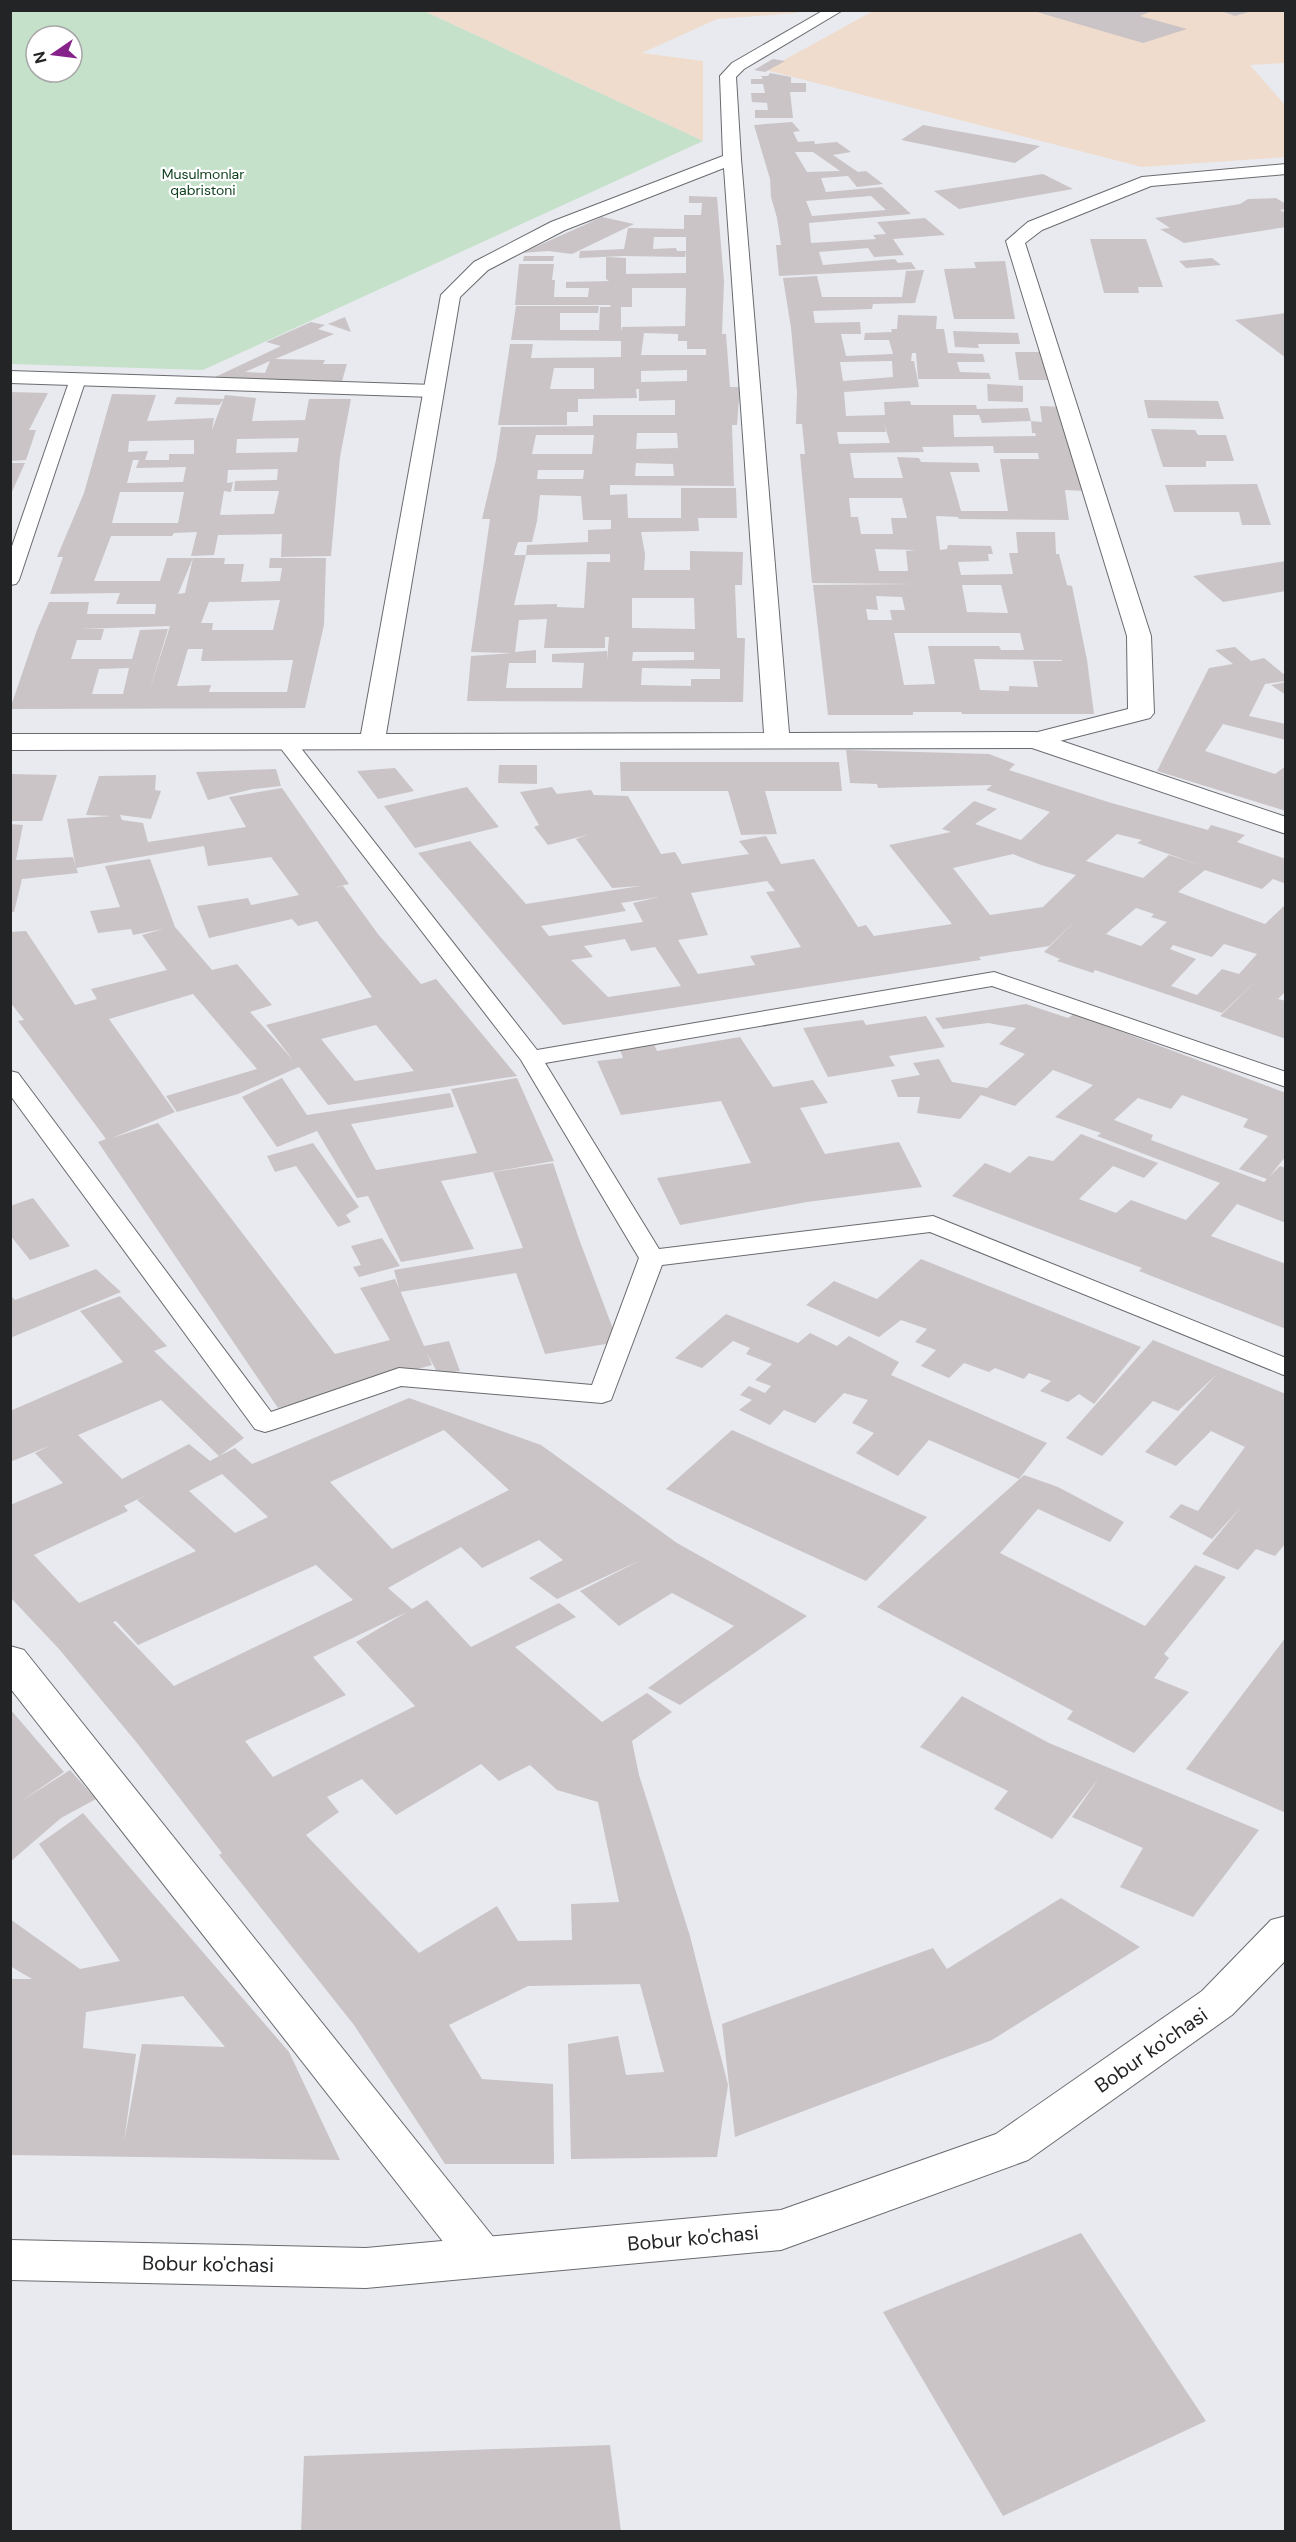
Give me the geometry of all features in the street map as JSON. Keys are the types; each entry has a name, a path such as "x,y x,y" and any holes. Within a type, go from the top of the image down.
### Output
{"street":[{"path":"777,740 732,159 728,76 738,66 836,10"},
{"path":"372,741 451,295 481,266 558,226 732,159"},
{"path":"10,742 1035,740 1141,713 1139,636 1015,242 1035,226 1148,181 1286,169"},
{"path":"10,377 434,391"},
{"path":"1035,740 1286,826"},
{"path":"10,1660 482,2257"},
{"name":"Bobur ko'chasi","path":"10,2260 366,2268 781,2230 1012,2147 1217,2003 1286,1932"}],"lane":[{"path":"10,580 78,379"},
{"path":"286,742 531,1058 652,1258"},
{"path":"531,1058 994,980 1286,1080"},
{"path":"10,1078 266,1423 399,1377 602,1394 652,1258"},
{"path":"652,1258 933,1224 1286,1368"}],"shaded area":[{"path":"424,11 802,11 717,19 642,53 703,61 703,141"},
{"path":"873,11 1285,11 1285,63 1250,65 1285,105 1285,157 1142,167 766,70"}],"green space":[{"name":"Musulmonlar qabristoni","path":"11,10 424,11 703,141 203,370 11,364"}],"building":[{"path":"1030,10 1154,10 1140,16 1187,29 1143,43"},
{"path":"1218,10 1252,10 1252,11 1235,16"},
{"path":"773,59 785,61 765,72 754,70"},
{"path":"770,73 791,77 791,83 806,83 806,92 790,92 793,118 755,118 755,110 768,110 767,103 752,102 751,93 765,93 763,84 751,84 751,79 763,79 761,76 768,76"},
{"path":"792,122 800,131 793,132 798,142 814,141 815,144 837,142 851,152 833,155 858,172 866,171 883,184 857,187 848,176 821,178 826,192 882,187 911,214 809,223 811,243 876,239 873,235 886,234 877,222 925,218 945,235 893,239 904,255 874,257 868,248 819,252 823,265 895,259 898,263 911,262 916,269 779,276 776,245 781,245 777,218 771,197 770,179 754,125","holes":["795,152 813,152 840,171 807,172","871,196 886,210 812,216 806,201"]},
{"path":"923,125 1040,146 1015,163 901,140"},
{"path":"1043,174 1073,189 959,209 934,191"},
{"path":"689,196 717,197 724,281 722,334 726,334 730,387 740,387 737,425 732,425 734,486 610,485 610,495 627,494 628,518 681,518 681,488 736,488 737,518 698,518 699,531 641,532 645,554 644,570 690,570 690,551 743,552 742,585 735,585 737,638 745,638 743,702 467,701 471,656 513,653 471,652 490,519 482,519 501,427 593,426 593,415 675,415 675,400 639,401 639,389 636,389 637,398 578,399 578,412 567,412 567,425 498,425 510,344 533,344 531,358 621,357 621,341 511,340 516,306 599,306 598,313 560,313 560,330 599,330 600,307 611,307 610,305 515,305 519,264 554,264 552,280 555,280 554,297 588,297 589,288 566,288 566,282 609,281 606,279 606,257 626,258 626,274 686,273 686,251 685,257 624,256 579,258 580,251 624,249 628,228 684,229 684,215 701,215 702,203 689,203","holes":["654,237 686,237 686,251 677,251 676,248 653,249","632,288 686,288 685,326 622,327 621,332 621,307 632,307","644,333 678,334 678,341 687,341 687,349 706,349 706,355 641,355","554,368 594,368 594,389 550,389","687,370 687,381 641,382 641,371","637,433 677,433 678,448 636,449","536,435 594,435 592,454 532,454","636,463 673,464 674,476 635,476","538,470 584,470 583,479 537,479","540,495 581,496 583,520 611,520 611,529 588,530 588,542 527,545 526,555 514,555 518,542 532,542","610,554 610,562 587,562 584,608 557,607 557,604 514,605 526,555","632,598 694,598 695,629 632,628","547,619 544,648 605,648 605,637 609,637 607,660 607,651 552,654 552,662 584,663 582,688 506,688 509,663 536,663 536,650 515,652 519,620","633,652 694,652 694,660 632,661","642,668 720,669 720,679 691,679 691,686 641,685"]},
{"path":"1276,198 1286,204 1286,209 1280,210 1286,213 1286,227 1184,243 1160,229 1170,228 1155,218 1240,204 1248,199"},
{"path":"602,217 634,224 572,254 548,251 522,253"},
{"path":"1090,239 1146,239 1163,287 1138,287 1139,293 1104,293"},
{"path":"524,256 554,256 553,261 523,261"},
{"path":"1212,258 1221,265 1186,268 1179,261"},
{"path":"1005,261 1015,319 954,319 944,269 976,268 974,262"},
{"path":"924,270 915,303 873,304 872,309 813,311 815,323 860,322 861,334 841,334 846,356 893,354 889,340 864,340 865,333 892,332 891,329 897,329 898,315 937,316 936,329 944,329 948,353 983,354 985,362 957,362 960,372 989,373 991,379 918,379 916,353 912,353 911,361 914,361 919,387 844,392 846,416 885,415 884,402 910,401 911,405 976,405 977,409 1028,408 1031,421 1042,422 1040,406 1064,407 1085,491 1065,490 1069,520 959,519 958,517 936,516 940,550 947,549 948,545 991,546 993,554 988,554 989,561 958,562 961,575 1013,574 1009,553 1018,553 1016,532 1055,532 1056,554 1059,554 1067,585 1072,586 1087,660 1094,714 913,712 913,715 828,715 813,585 914,584 812,583 800,454 805,454 802,424 796,424 797,392 791,328 783,278 817,276 822,297 902,297 906,271","holes":["892,361 893,377 843,381 840,362","953,415 979,415 982,423 1031,421 1032,433 1036,436 954,437","884,423 890,443 839,444 837,432 886,432","993,446 994,453 1038,453 1039,459 1000,459 1008,511 961,511 950,472 980,472 978,463 921,462 919,458 897,457 903,478 854,478 850,453 924,452 922,447","849,498 902,498 907,518 891,518 893,534 861,534 858,517 851,517","875,549 916,550 906,551 908,571 879,571","962,585 1001,585 1008,613 967,612","876,596 902,597 905,610 890,610 892,620 868,620 866,609 878,610","894,633 1020,633 1024,650 1001,650 999,646 928,646 935,684 904,685","974,659 1062,660 1033,661 1038,687 1009,686 1009,691 980,690"]},
{"path":"1286,313 1286,358 1235,320"},
{"path":"345,317 351,332 328,324"},
{"path":"311,322 325,325 318,329 334,334 275,359 325,360 323,364 347,364 342,381 211,379 281,346 266,342","holes":["270,361 265,373 245,372"]},
{"path":"953,331 1018,333 1020,344 978,344 979,348 955,347"},
{"path":"1015,352 1056,352 1063,380 1019,380"},
{"path":"987,384 1023,386 1023,402 988,401"},
{"path":"10,392 48,393 29,430 36,430 26,460 10,461"},
{"path":"112,394 156,395 147,421 214,418 212,430 225,395 256,398 252,421 305,420 309,399 351,399 340,457 331,556 281,557 282,534 218,535 214,555 191,556 197,532 174,533 172,536 111,536 94,581 160,581 167,558 193,558 225,558 224,564 244,564 241,582 280,581 282,568 269,568 270,558 326,558 324,625 305,708 10,709 49,602 89,602 87,614 155,614 156,604 116,604 120,593 50,594 63,557 57,557 84,493","holes":["299,438 297,452 236,453 237,439","194,440 194,454 169,454 169,460 145,460 148,451 128,452 129,441","133,460 139,460 136,468 186,467 183,482 127,483","278,469 277,480 235,481 234,491 279,491 274,514 220,515 224,491 231,492 233,482 227,483 228,470","120,492 184,492 178,523 112,523","193,558 185,593 178,594","280,600 273,630 212,630 213,623 201,623 209,602","170,626 149,692 168,629 140,630 132,659 71,659 77,640 101,640 104,629 80,629","188,649 203,649 201,661 293,660 287,692 209,692 211,685 177,686","129,668 123,694 92,694 99,669"]},
{"path":"177,397 224,399 219,405 174,404"},
{"path":"1144,400 1218,401 1224,419 1148,418"},
{"path":"1151,429 1195,430 1198,435 1226,435 1234,461 1206,461 1206,467 1163,467"},
{"path":"10,463 25,463 10,496"},
{"path":"1257,484 1271,525 1242,525 1239,512 1174,512 1165,485"},
{"path":"1286,561 1286,591 1223,602 1193,576"},
{"path":"1235,647 1251,661 1264,658 1286,676 1286,681 1265,684 1249,716 1286,724 1286,740 1223,724 1205,751 1275,774 1286,766 1286,811 1157,771 1209,668 1233,664 1215,650"},
{"path":"1286,682 1286,695 1271,685"},
{"path":"846,750 989,754 1015,764 1009,770 1108,802 1208,830 1211,825 1245,835 1237,842 1286,859 1286,884 1273,879 1262,889 1205,870 1178,892 1265,924 1286,904 1286,991 1278,999 1286,1001 1286,1039 1220,1016 1257,980 1222,1013 1095,970 1093,973 1057,961 1060,959 1044,952 1076,920 1049,946 979,957 981,960 563,1025 418,853 470,841 526,904 640,886 612,888 576,839 587,835 548,845 534,827 539,825 520,792 552,787 557,794 591,790 594,795 628,796 661,854 675,852 682,864 749,854 739,841 766,836 781,864 814,859 858,927 866,925 874,936 952,924 889,845 951,832 942,829 974,801 997,809 975,824 1021,840 1050,812 986,790 992,785 878,788 877,784 850,783","holes":["1117,834 1142,840 1137,843 1197,864 1169,855 1143,878 1086,861","1013,854 1076,875 1043,907 990,915 953,868","767,881 775,891 766,892 801,947 750,956 755,965 698,974 678,940 708,935 691,893","659,897 633,903 643,922 549,936 541,926 626,911 621,903","1136,908 1154,914 1151,917 1167,922 1141,946 1106,934","625,939 631,951 655,947 681,986 608,997 571,960 593,957 584,946","1224,944 1257,954 1239,974 1222,969 1197,995 1171,986 1196,959 1170,949 1173,945 1212,957"]},
{"path":"620,762 839,762 842,791 765,791 777,834 741,835 728,791 621,791"},
{"path":"499,765 537,765 537,784 498,783"},
{"path":"395,768 414,791 378,799 357,771"},
{"path":"276,769 281,786 253,789 208,800 196,772"},
{"path":"10,774 57,775 42,821 10,821"},
{"path":"156,775 155,790 161,791 151,819 120,815 122,820 143,823 148,842 246,827 229,797 282,788 349,884 333,888 343,886 378,934 421,984 436,979 517,1076 328,1105 299,1067 238,1094 177,1112 166,1096 257,1069 193,994 109,1019 175,1112 112,1138 158,1123 335,1354 390,1340 360,1288 395,1279 424,1346 449,1341 460,1371 438,1374 427,1353 432,1365 278,1408 98,1142 106,1139 18,1021 24,1020 10,1002 10,932 26,931 75,1005 97,999 91,989 167,970 142,935 163,929 133,935 131,929 98,933 90,911 120,907 105,866 150,859 175,927 212,970 237,964 272,1005 250,1012 293,1060 266,1025 372,997 317,921 298,926 292,919 209,938 197,906 248,898 251,905 299,895 271,857 208,866 204,846 76,868 67,819 111,816 86,815 99,776","holes":["376,1025 414,1071 355,1081 321,1039"]},
{"path":"467,787 499,827 415,848 384,806"},
{"path":"10,824 23,825 16,860 73,857 78,873 22,879 14,912 10,912"},
{"path":"1026,1004 1068,1018 1074,1014 1286,1093 1286,1156 1269,1177 1280,1166 1286,1168 1286,1223 1237,1204 1211,1236 1286,1264 1286,1329 1139,1271 1142,1268 952,1196 985,1163 1010,1173 1029,1156 1053,1161 1081,1134 1158,1163 1144,1178 1113,1166 1079,1199 1116,1213 1131,1200 1186,1220 1220,1183 1097,1136 1101,1133 1055,1117 1093,1085 1053,1070 1015,1106 981,1095 960,1119 917,1113 920,1097 898,1097 891,1080 920,1075 913,1063 939,1059 952,1082 987,1088 1025,1054 999,1044 1016,1028 988,1023 943,1029 935,1018","holes":["1182,1095 1248,1119 1243,1127 1268,1136 1239,1169 1267,1179 1264,1182 1151,1140 1153,1135 1114,1120 1138,1098 1171,1109"]},
{"path":"926,1016 945,1047 889,1056 895,1066 828,1077 803,1028 863,1020 866,1025"},
{"path":"740,1037 773,1087 813,1080 828,1103 800,1108 825,1154 899,1142 922,1187 807,1202 680,1225 657,1178 751,1163 721,1101 621,1115 597,1061 623,1058 619,1047 654,1044 657,1051"},
{"path":"282,1078 307,1115 450,1093 454,1107 351,1124 376,1170 477,1153 451,1089 517,1078 554,1161 441,1181 474,1249 401,1262 368,1196 357,1198 317,1131 277,1147 242,1097"},
{"path":"313,1143 359,1207 346,1215 351,1222 338,1227 296,1166 275,1172 267,1156"},
{"path":"553,1163 618,1342 545,1354 516,1273 400,1292 394,1270 523,1248 493,1172"},
{"path":"33,1198 70,1246 30,1260 10,1235 10,1206"},
{"path":"382,1238 400,1266 359,1277 353,1267 361,1265 351,1246"},
{"path":"921,1259 1141,1347 1094,1404 1079,1394 1068,1402 1040,1391 1051,1381 1029,1373 1024,1379 995,1368 989,1372 964,1363 949,1378 921,1366 936,1350 915,1342 927,1329 901,1320 879,1337 806,1305 834,1281 877,1299"},
{"path":"96,1269 121,1292 10,1338 10,1295 15,1300"},
{"path":"120,1296 167,1346 154,1351 244,1438 219,1456 235,1448 252,1464 409,1398 541,1445 677,1543 807,1616 680,1705 648,1688 734,1626 672,1593 619,1626 580,1591 641,1560 557,1599 529,1578 563,1560 539,1540 482,1568 461,1547 388,1588 412,1609 427,1600 471,1647 559,1603 576,1617 515,1647 602,1722 647,1693 672,1712 632,1741 639,1775 690,1936 728,2085 717,2157 571,2159 568,2044 618,2036 626,2075 664,2072 640,1984 528,1986 449,2025 482,2079 553,2084 554,2164 445,2164 354,2025 219,1855 222,1853 137,1743 59,1649 10,1597 10,1505 63,1483 35,1453 49,1446 10,1462 10,1411 123,1362 80,1311","holes":["161,1400 219,1456 210,1461 189,1444 122,1479 78,1435","444,1430 509,1490 392,1549 330,1482","222,1474 268,1517 235,1533 189,1491","148,1494 137,1500 196,1551 79,1603 34,1555 128,1511 124,1506","316,1565 353,1600 174,1686 113,1622 116,1621 138,1645","407,1612 356,1642 415,1706 273,1777 245,1741 346,1695 313,1657","481,1764 499,1781 530,1765 557,1790 598,1802 619,1902 571,1904 572,1940 518,1941 497,1906 419,1953 306,1835 339,1812 327,1797 362,1779 396,1815"]},
{"path":"726,1314 798,1343 810,1333 837,1346 849,1336 899,1362 891,1375 1047,1443 1019,1479 929,1440 898,1476 856,1453 874,1433 852,1423 868,1400 844,1393 815,1423 784,1410 770,1425 739,1410 752,1400 740,1395 749,1386 765,1393 771,1386 755,1380 772,1364 746,1354 750,1348 733,1341 702,1368 675,1358"},
{"path":"1153,1340 1286,1394 1286,1543 1275,1556 1256,1549 1238,1570 1202,1554 1241,1507 1212,1539 1169,1517 1181,1504 1198,1511 1245,1447 1211,1431 1176,1466 1145,1452 1217,1374 1178,1411 1153,1401 1102,1456 1066,1438"},
{"path":"732,1430 927,1517 866,1581 666,1489"},
{"path":"1024,1475 1058,1487 1124,1522 1110,1542 1038,1509 1000,1553 1145,1626 1195,1565 1226,1577 1164,1654 1169,1658 1154,1678 1189,1692 1134,1753 1067,1719 1073,1711 877,1607"},
{"path":"1286,1637 1286,1813 1186,1769"},
{"path":"962,1696 1049,1743 1259,1830 1193,1917 1120,1887 1143,1848 1072,1817 1099,1778 1052,1839 994,1809 1008,1791 920,1747"},
{"path":"10,1709 64,1772 20,1802 70,1770 96,1799 61,1818 10,1862"},
{"path":"83,1813 289,2052 340,2160 10,2155 10,1979 32,1979 10,1966 10,1919 80,1969 120,1961 39,1844","holes":["183,1996 225,2047 142,2044 124,2142 136,2054 83,2048 86,2012"]},
{"path":"1061,1898 1140,1947 992,2040 735,2137 722,2024 933,1948 947,1969"},
{"path":"1081,2233 1206,2421 1003,2516 883,2312"},
{"path":"610,2445 621,2532 301,2532 304,2456"}]}
